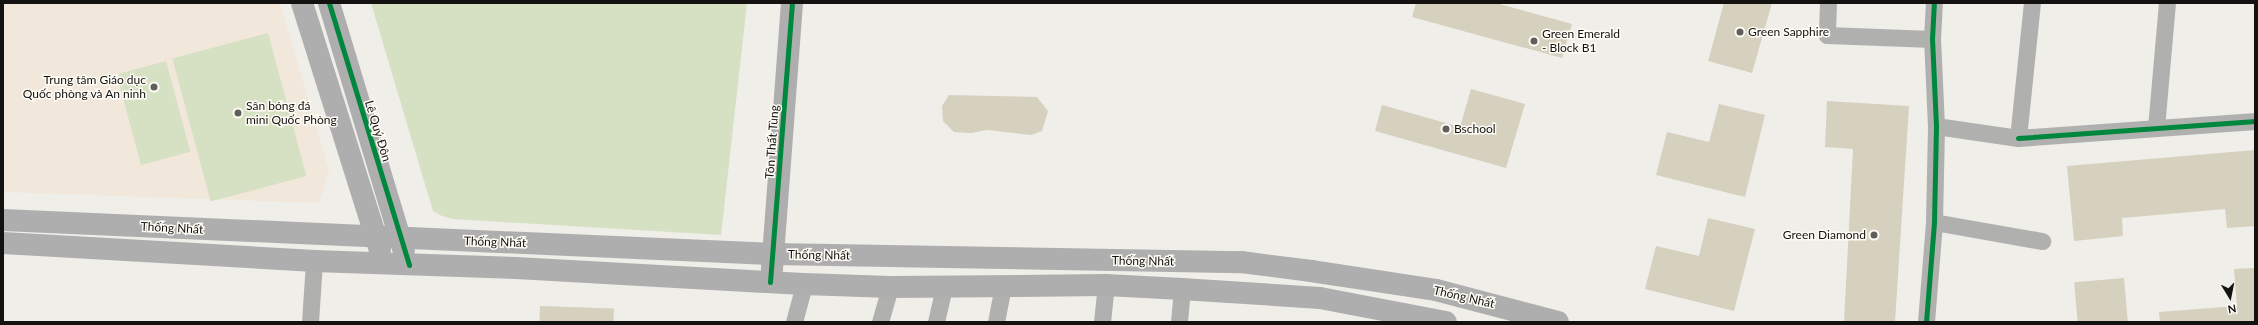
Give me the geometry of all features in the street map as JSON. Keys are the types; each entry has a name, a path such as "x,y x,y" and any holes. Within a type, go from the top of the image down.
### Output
{"main road":[{"path":"302,3 375,237 385,263"},
{"name":"Lê Quý Đôn","path":"329,3 409,265"},
{"name":"Tôn Thất Tùng","path":"770,282 792,3"},
{"name":"Thống Nhất","path":"3,220 773,254 1241,262 1436,290 1558,322"},
{"name":"Thống Nhất","path":"3,243 314,261 516,268 804,284 890,287 1106,285 1182,289 1320,298 1446,322"}],"street":[{"path":"1828,3 1827,34 1932,39"},
{"path":"1926,322 1934,222 1936,126 1932,39 1934,3"},
{"path":"2018,138 2032,3"},
{"path":"2156,128 2167,3"},
{"path":"1936,126 2018,138 2255,122"},
{"path":"1934,222 2042,241"},
{"path":"310,322 314,261"},
{"path":"794,322 804,284"},
{"path":"1102,322 1106,285"},
{"path":"936,322 944,286"},
{"path":"996,322 1003,286"},
{"path":"880,322 890,287"},
{"path":"1179,322 1182,289"}],"shaded area":[{"name":"Trung tâm Giáo dục Quốc phòng và An ninh","path":"3,3 280,3 329,171 319,203 3,192"}],"green space":[{"path":"371,3 747,3 721,235 453,219 442,216 433,211"},
{"path":"268,33 306,176 211,202 172,59"},
{"path":"166,61 190,152 141,165 117,74"}],"building":[{"name":"Green Emerald - Block B1","path":"1416,3 1496,3 1572,24 1562,58 1412,17"},
{"name":"Green Sapphire","path":"1724,3 1772,3 1752,73 1708,61"},
{"name":"Bschool","path":"1471,89 1525,104 1506,168 1375,131 1382,105 1460,127"},
{"path":"949,95 1037,97 1048,111 1042,131 1031,135 987,130 971,133 954,132 943,121 942,106"},
{"name":"Green Diamond","path":"1827,101 1909,106 1895,322 1844,322 1853,149 1825,147"},
{"path":"1719,104 1765,115 1745,197 1656,175 1667,132 1709,142"},
{"path":"2255,150 2255,226 2227,228 2225,209 2122,218 2123,236 2074,241 2067,166"},
{"path":"1708,218 1755,229 1734,311 1645,289 1656,246 1699,256"},
{"path":"2255,268 2255,322 2160,322 2159,312 2237,306 2234,269"},
{"path":"2124,278 2128,322 2078,322 2074,282"},
{"path":"540,306 614,309 613,322 539,322"}],"cycle path":[{"path":"329,3 409,265"},
{"path":"770,282 792,3"},
{"path":"1926,322 1934,222 1936,126 1932,39 1934,3"},
{"path":"2018,138 2255,121"}],"place":[{"name":"Green Sapphire","path":"1740,32"},
{"name":"Green Emerald - Block B1","path":"1534,41"},
{"name":"Trung tâm Giáo dục Quốc phòng và An ninh","path":"154,87"},
{"name":"Sân bóng đá mini Quốc Phòng","path":"238,113"},
{"name":"Bschool","path":"1446,129"},
{"name":"Green Diamond","path":"1874,235"}]}
